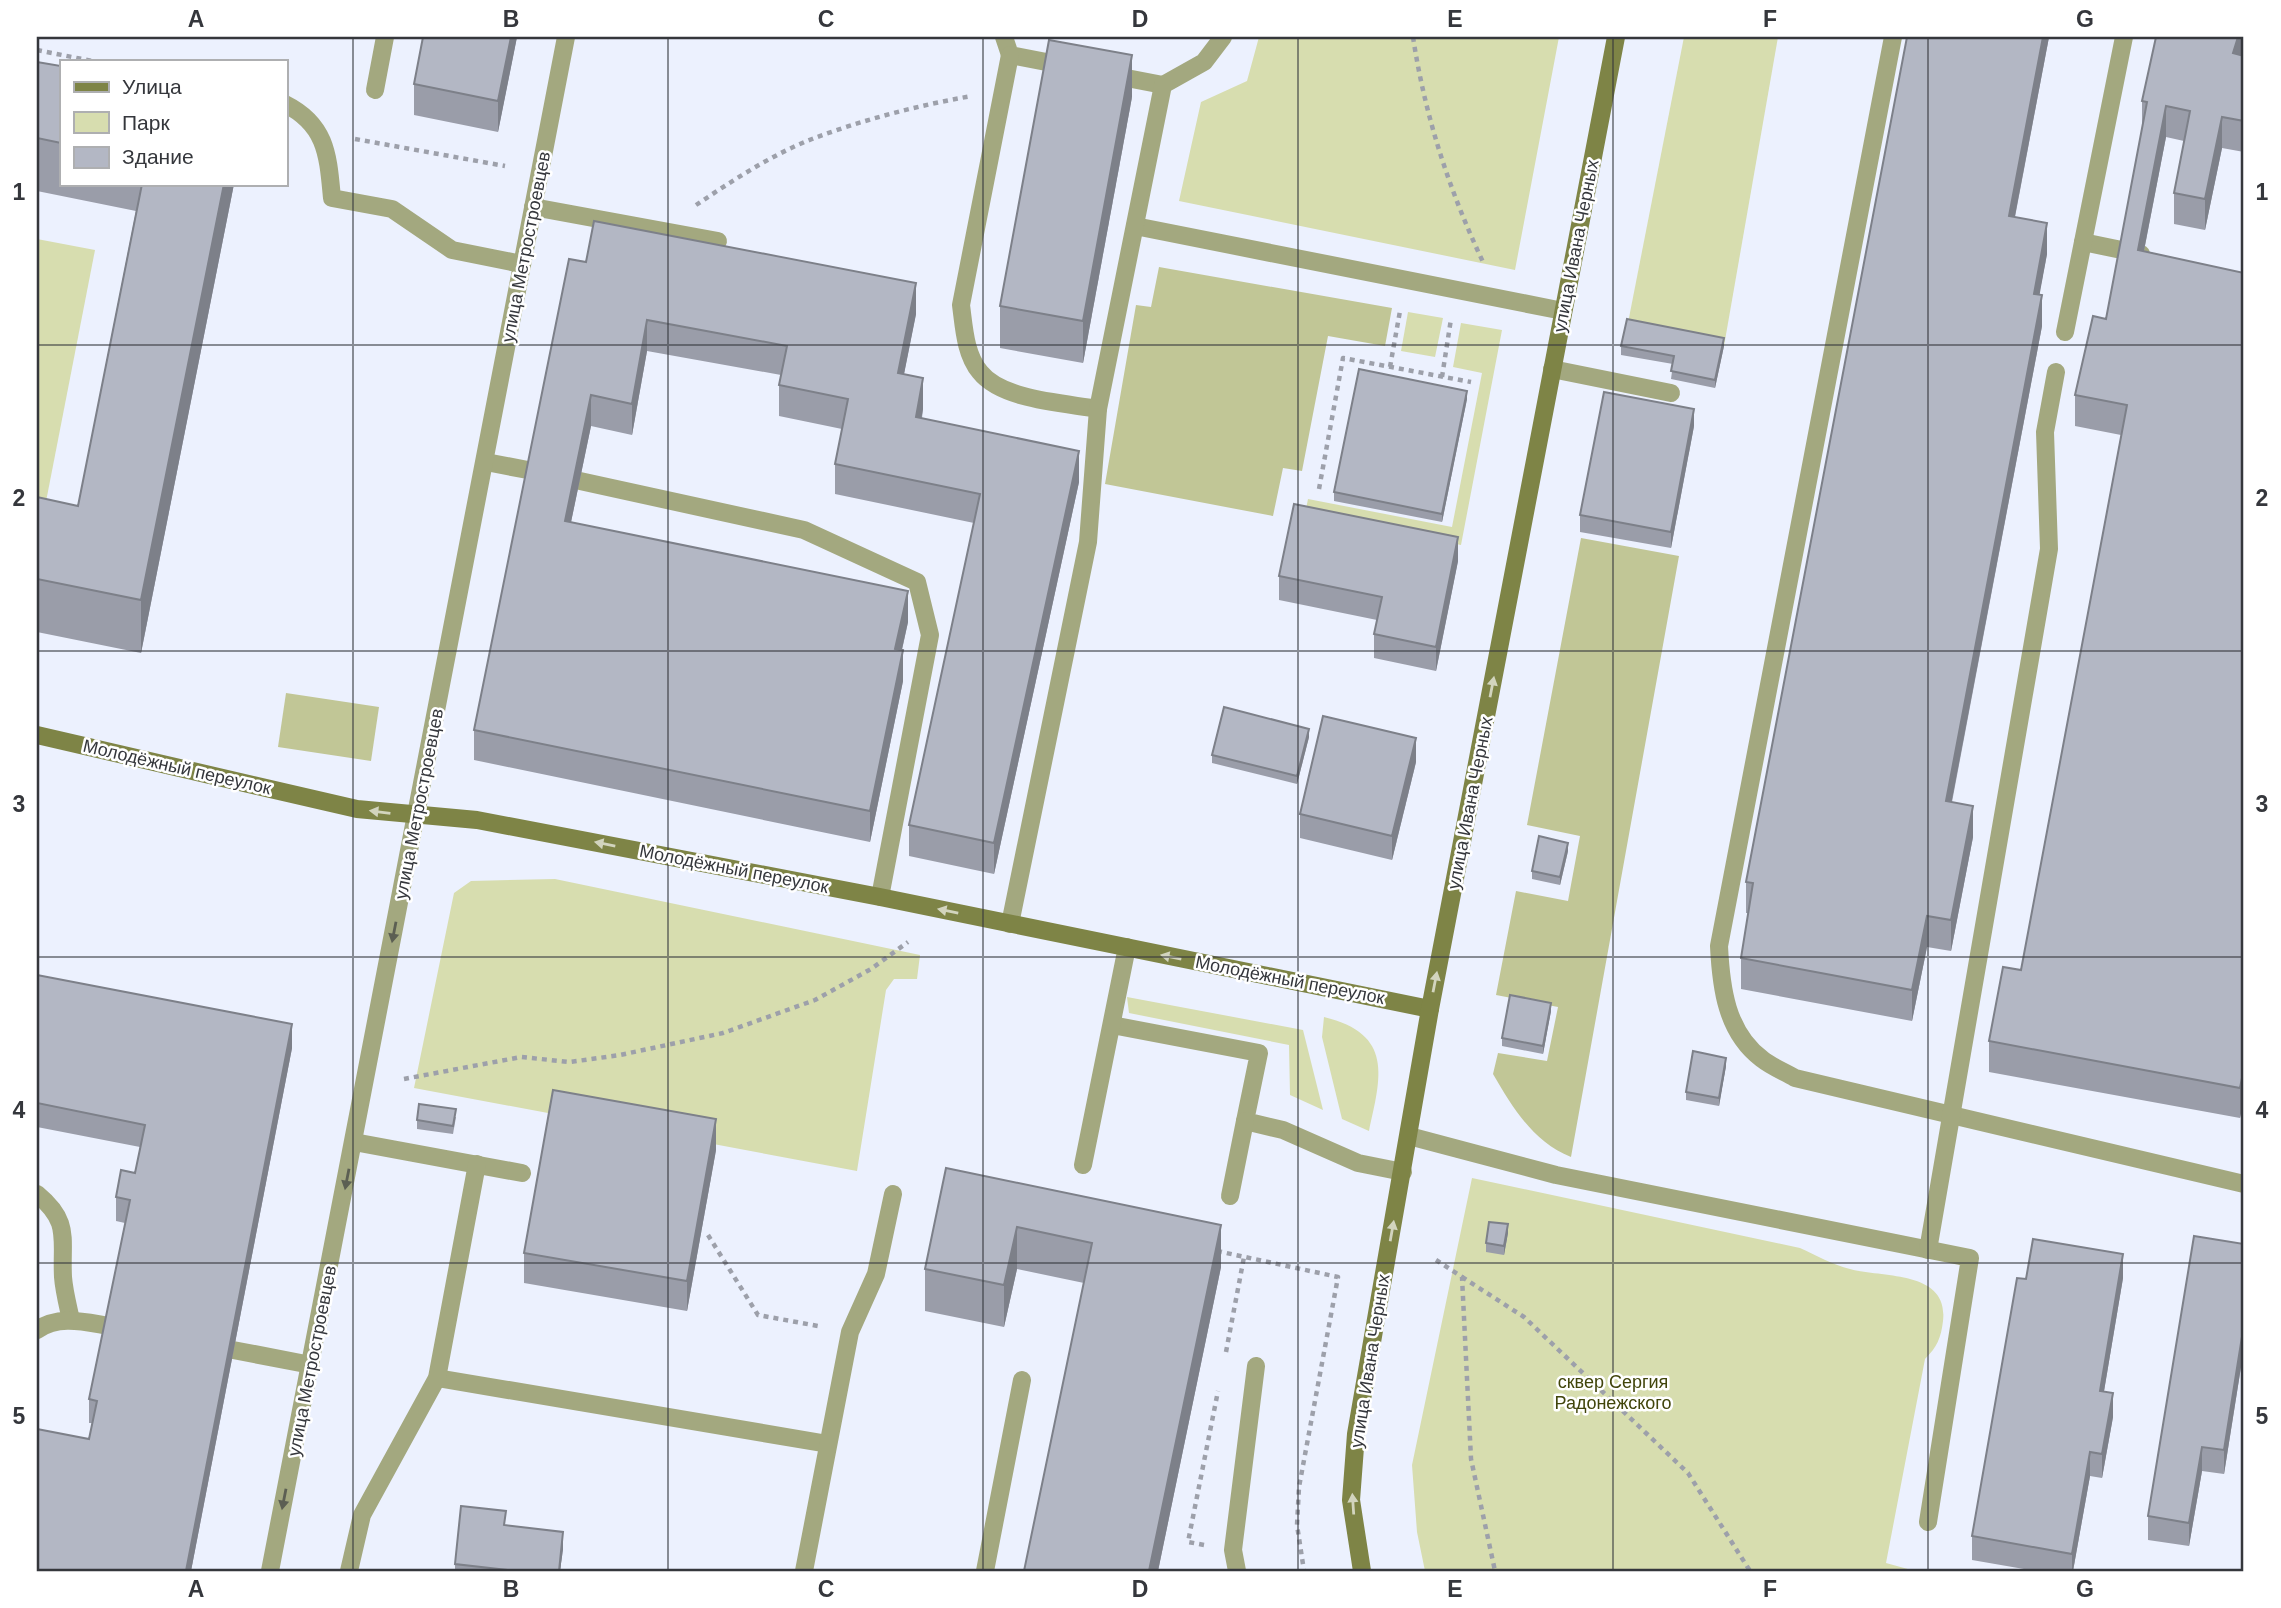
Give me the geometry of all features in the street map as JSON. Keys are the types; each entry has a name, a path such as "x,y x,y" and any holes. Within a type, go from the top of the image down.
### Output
{"main road":[{"name":"улица Ивана Черных","path":"1362,1571 1351,1500 1356,1434 1430,1009 1616,37"},
{"name":"Молодёжный переулок","path":"37,735 357,809 418,817 477,820 880,897 1430,1009"}],"street":[{"path":"375,90 385,37"},
{"name":"улица Метростроевцев","path":"270,1571 418,817 566,37"},
{"path":"1004,37 1010,55 961,305 966,342 980,373 1013,394 1098,409"},
{"path":"1010,55 1163,85 1204,62 1223,37"},
{"path":"1893,37 1719,946 1721,992 1735,1027 1761,1059 1795,1078 2244,1184"},
{"path":"2065,332 2124,37"},
{"path":"1010,923 1088,542 1098,409 1163,85"},
{"path":"287,105 312,121 327,149 332,198 392,209 452,250 522,264"},
{"path":"533,207 718,241"},
{"path":"1135,226 1563,311"},
{"path":"2083,242 2164,258"},
{"path":"1552,369 1671,393"},
{"path":"1928,1250 2049,549 2045,432 2056,372"},
{"path":"486,462 533,471"},
{"path":"580,481 804,530 917,582 930,635 880,897"},
{"path":"1083,1165 1127,947"},
{"path":"1112,1025 1259,1053 1230,1196"},
{"path":"1245,1121 1283,1130 1358,1163 1403,1172"},
{"path":"1409,1136 1556,1175 1970,1258 1928,1522"},
{"path":"354,1142 522,1172"},
{"path":"349,1571 362,1516 437,1378 477,1164"},
{"path":"804,1571 850,1332 876,1273 893,1194"},
{"path":"37,1195 54,1208 65,1232 63,1278 71,1320"},
{"path":"37,1331 47,1323 71,1320 109,1326"},
{"path":"233,1350 311,1365"},
{"path":"1237,1571 1233,1550 1256,1366"},
{"path":"437,1378 828,1444"},
{"path":"985,1571 1022,1380"}],"path":[{"path":"1413,37 1420,83 1452,191 1490,276 1517,302"},
{"path":"37,50 87,60"},
{"path":"658,230 740,176 811,139 941,101 1004,90"},
{"path":"327,149 347,137 505,166"},
{"path":"1390,367 1402,303"},
{"path":"1442,377 1452,313"},
{"path":"1319,489 1343,358 1471,382"},
{"path":"404,1079 521,1057 570,1062 620,1055 723,1033 815,1000 871,969 908,942"},
{"path":"708,1235 758,1315 850,1332"},
{"path":"1204,1249 1338,1277 1298,1487 1297,1525 1304,1571"},
{"path":"1436,1260 1524,1317 1688,1473 1750,1571"},
{"path":"1462,1277 1471,1459 1495,1571"}],"green space":[{"path":"1259,37 1559,37 1515,270 1179,201 1201,102 1247,81"},
{"path":"1684,37 1778,37 1724,346 1627,328"},
{"path":"37,239 95,250 43,517 37,516"},
{"path":"1159,267 1392,308 1385,346 1328,336 1302,471 1283,468 1273,516 1105,484 1136,305 1151,307"},
{"path":"1408,312 1443,318 1435,357 1401,351"},
{"path":"1461,323 1502,330 1461,545 1305,514 1308,499 1452,527 1482,373 1453,367"},
{"path":"1581,538 1679,556 1571,1157 1558,1151 1525,1123 1493,1074 1498,1053 1547,1061 1558,1007 1496,995 1516,891 1568,901 1580,836 1527,825"},
{"path":"286,693 379,707 371,761 278,747"},
{"path":"555,879 920,955 917,979 894,979 886,990 857,1171 414,1088 454,893 471,881"},
{"path":"1127,997 1303,1030 1323,1110 1290,1095 1289,1045 1129,1013"},
{"path":"1324,1017 1362,1034 1372,1046 1377,1060 1378,1076 1369,1131 1342,1119 1322,1037"},
{"name":"сквер Сергия Радонежского","path":"1472,1178 1800,1248 1844,1267 1911,1279 1936,1293 1942,1304 1942,1327 1940,1337 1925,1359 1886,1563 1915,1571 1425,1571 1417,1532 1412,1465"}],"building":[{"path":"423,37 511,37 498,101 414,84"},
{"path":"1907,37 2043,37 2009,216 2047,223 2034,294 2042,295 1946,801 1973,806 1951,920 1927,916 1912,990 1741,958 1753,883 1746,882"},
{"path":"2156,37 2238,37 2233,53 2244,56 2244,121 2222,117 2205,199 2174,193 2190,111 2166,106 2138,250 2244,273 2244,1068 2240,1088 1989,1041 2003,967 2021,970 2127,405 2075,395 2093,316 2106,319 2147,102 2142,101"},
{"path":"1049,40 1132,55 1083,321 1000,306"},
{"path":"37,62 60,66 60,143 37,138"},
{"path":"142,186 224,186 141,600 37,579 37,497 78,506"},
{"path":"594,221 916,283 898,373 923,378 916,417 1079,451 994,843 909,825 980,494 835,464 848,399 779,385 787,346 647,320 632,404 591,395 565,521 908,591 895,649 903,650 870,811 474,730 569,259 586,262"},
{"path":"1627,319 1724,338 1715,380 1671,371 1674,356 1621,346"},
{"path":"1359,369 1467,391 1442,514 1334,492"},
{"path":"1604,392 1694,409 1671,532 1580,515"},
{"path":"1294,504 1458,537 1436,647 1374,634 1382,597 1279,576"},
{"path":"1224,707 1309,729 1297,776 1212,755"},
{"path":"1323,716 1416,738 1392,836 1300,814"},
{"path":"1539,836 1568,843 1560,877 1532,871"},
{"path":"37,975 292,1024 186,1571 37,1571 37,1429 89,1439 97,1401 89,1399 130,1200 116,1197 121,1170 135,1173 145,1125 37,1103"},
{"path":"1510,995 1551,1003 1543,1046 1502,1038"},
{"path":"1693,1051 1726,1058 1719,1098 1686,1092"},
{"path":"553,1090 716,1119 687,1281 524,1253"},
{"path":"419,1104 456,1109 453,1126 417,1120"},
{"path":"946,1168 1221,1225 1149,1571 1024,1571 1092,1243 1017,1227 1004,1285 925,1269"},
{"path":"1489,1222 1508,1224 1504,1246 1486,1243"},
{"path":"2194,1236 2244,1244 2244,1324 2224,1450 2202,1447 2189,1523 2148,1516"},
{"path":"2033,1239 2123,1254 2100,1391 2113,1393 2102,1454 2090,1452 2072,1554 1972,1536 2017,1278 2026,1279"},
{"path":"461,1506 506,1511 504,1525 563,1532 559,1571 516,1571 455,1564"}]}
